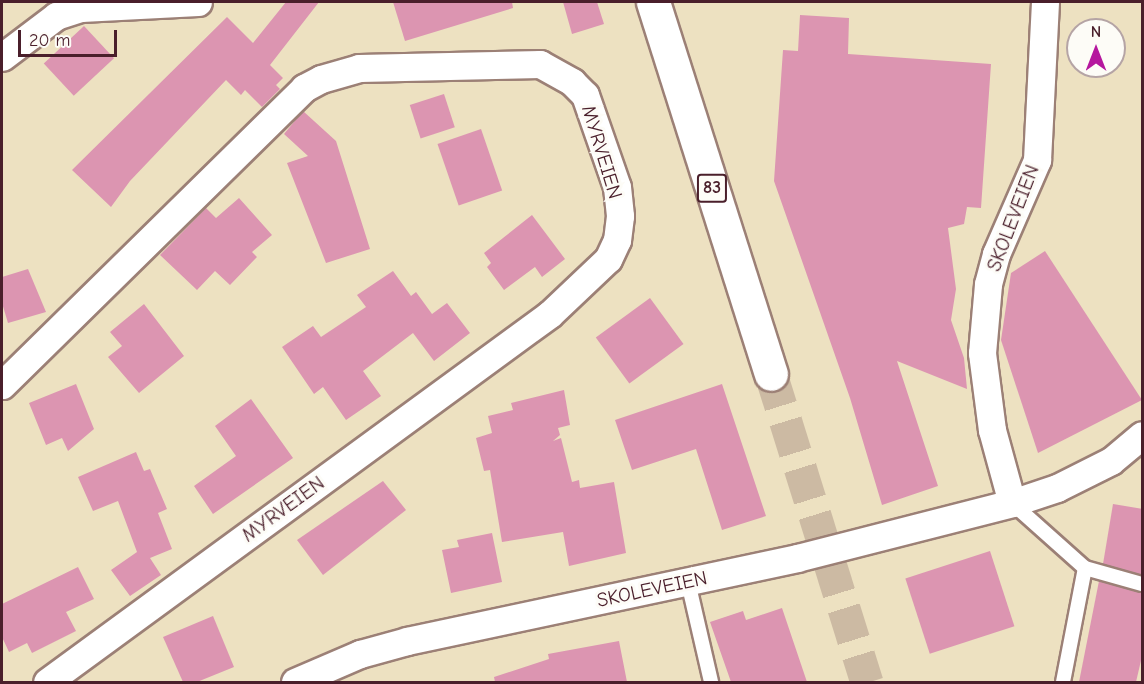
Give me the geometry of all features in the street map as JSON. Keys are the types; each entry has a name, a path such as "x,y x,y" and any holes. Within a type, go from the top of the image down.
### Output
{"highway":[{"name":"83","path":"653,2 771,374"}],"street":[{"path":"2,57 56,16 81,8 198,2"},
{"name":"SKOLEVEIEN","path":"1012,503 992,430 982,353 988,284 996,254 1037,160 1045,2"},
{"name":"MYRVEIEN","path":"2,385 304,88 321,79 359,68 540,64 572,82 585,95 617,186 620,216 616,240 608,260 550,314 47,682"},
{"name":"SKOLEVEIEN","path":"295,682 360,654 407,641 828,551 1012,503 1057,488 1111,461 1143,435"}],"lane":[{"path":"1012,503 1085,568 1143,584"},
{"path":"1063,682 1085,568"},
{"path":"688,582 711,682"}],"building":[{"path":"286,2 319,2 270,65 283,78 276,85 280,89 262,107 245,90 241,95 226,80 130,181 111,207 72,170 227,17 253,43"},
{"path":"393,2 512,2 513,8 405,41"},
{"path":"563,2 597,2 604,24 572,34"},
{"path":"800,15 849,18 848,54 991,64 981,208 967,207 964,224 948,228 956,289 951,320 964,358 967,389 897,361 938,486 882,505 850,398 774,181 783,50 798,51"},
{"path":"84,26 114,58 74,96 44,64"},
{"path":"444,94 455,127 421,138 410,105"},
{"path":"303,111 336,141 370,249 326,263 287,163 308,156 284,134"},
{"path":"481,129 502,190 459,205 438,144"},
{"path":"239,198 272,235 252,252 257,257 230,285 215,271 197,290 160,255 206,208 216,218"},
{"path":"532,215 565,259 542,277 535,267 504,290 487,267 491,263 484,253"},
{"path":"1045,251 1142,400 1038,453 1001,340 1011,273"},
{"path":"28,269 46,312 8,323 2,303 2,277"},
{"path":"393,271 411,296 416,292 432,314 447,303 470,333 434,361 413,333 363,371 381,396 346,420 323,387 314,394 282,347 313,326 321,337 366,307 357,295"},
{"path":"650,298 684,344 629,383 596,337"},
{"path":"144,304 184,356 139,393 108,357 122,346 110,332"},
{"path":"76,384 94,429 68,451 62,438 46,445 29,403"},
{"path":"722,384 766,516 722,530 696,449 632,470 615,420"},
{"path":"564,390 570,425 558,428 560,435 553,441 561,438 572,482 579,480 580,488 614,482 626,553 569,566 563,532 502,542 490,470 484,471 476,438 492,433 488,416 513,410 511,403"},
{"path":"251,399 293,458 213,514 194,486 236,456 215,426"},
{"path":"136,452 144,471 150,469 167,509 158,513 172,549 150,558 161,575 130,596 111,570 137,552 118,501 93,511 78,477"},
{"path":"383,481 406,510 323,575 297,540"},
{"path":"1113,504 1143,509 1143,575 1103,564"},
{"path":"492,533 502,582 451,593 442,550 459,547 457,540"},
{"path":"990,551 1014,626 930,654 905,579"},
{"path":"78,567 94,599 66,612 76,631 32,653 27,643 9,652 2,637 2,604"},
{"path":"1099,581 1143,593 1143,652 1136,682 1079,682"},
{"path":"782,608 807,682 731,682 710,622 743,611 746,620"},
{"path":"213,616 234,667 197,682 183,682 163,637"},
{"path":"619,641 627,682 495,682 494,677 549,659 548,654"}],"tunnel":[{"path":"771,374 867,682"}]}
